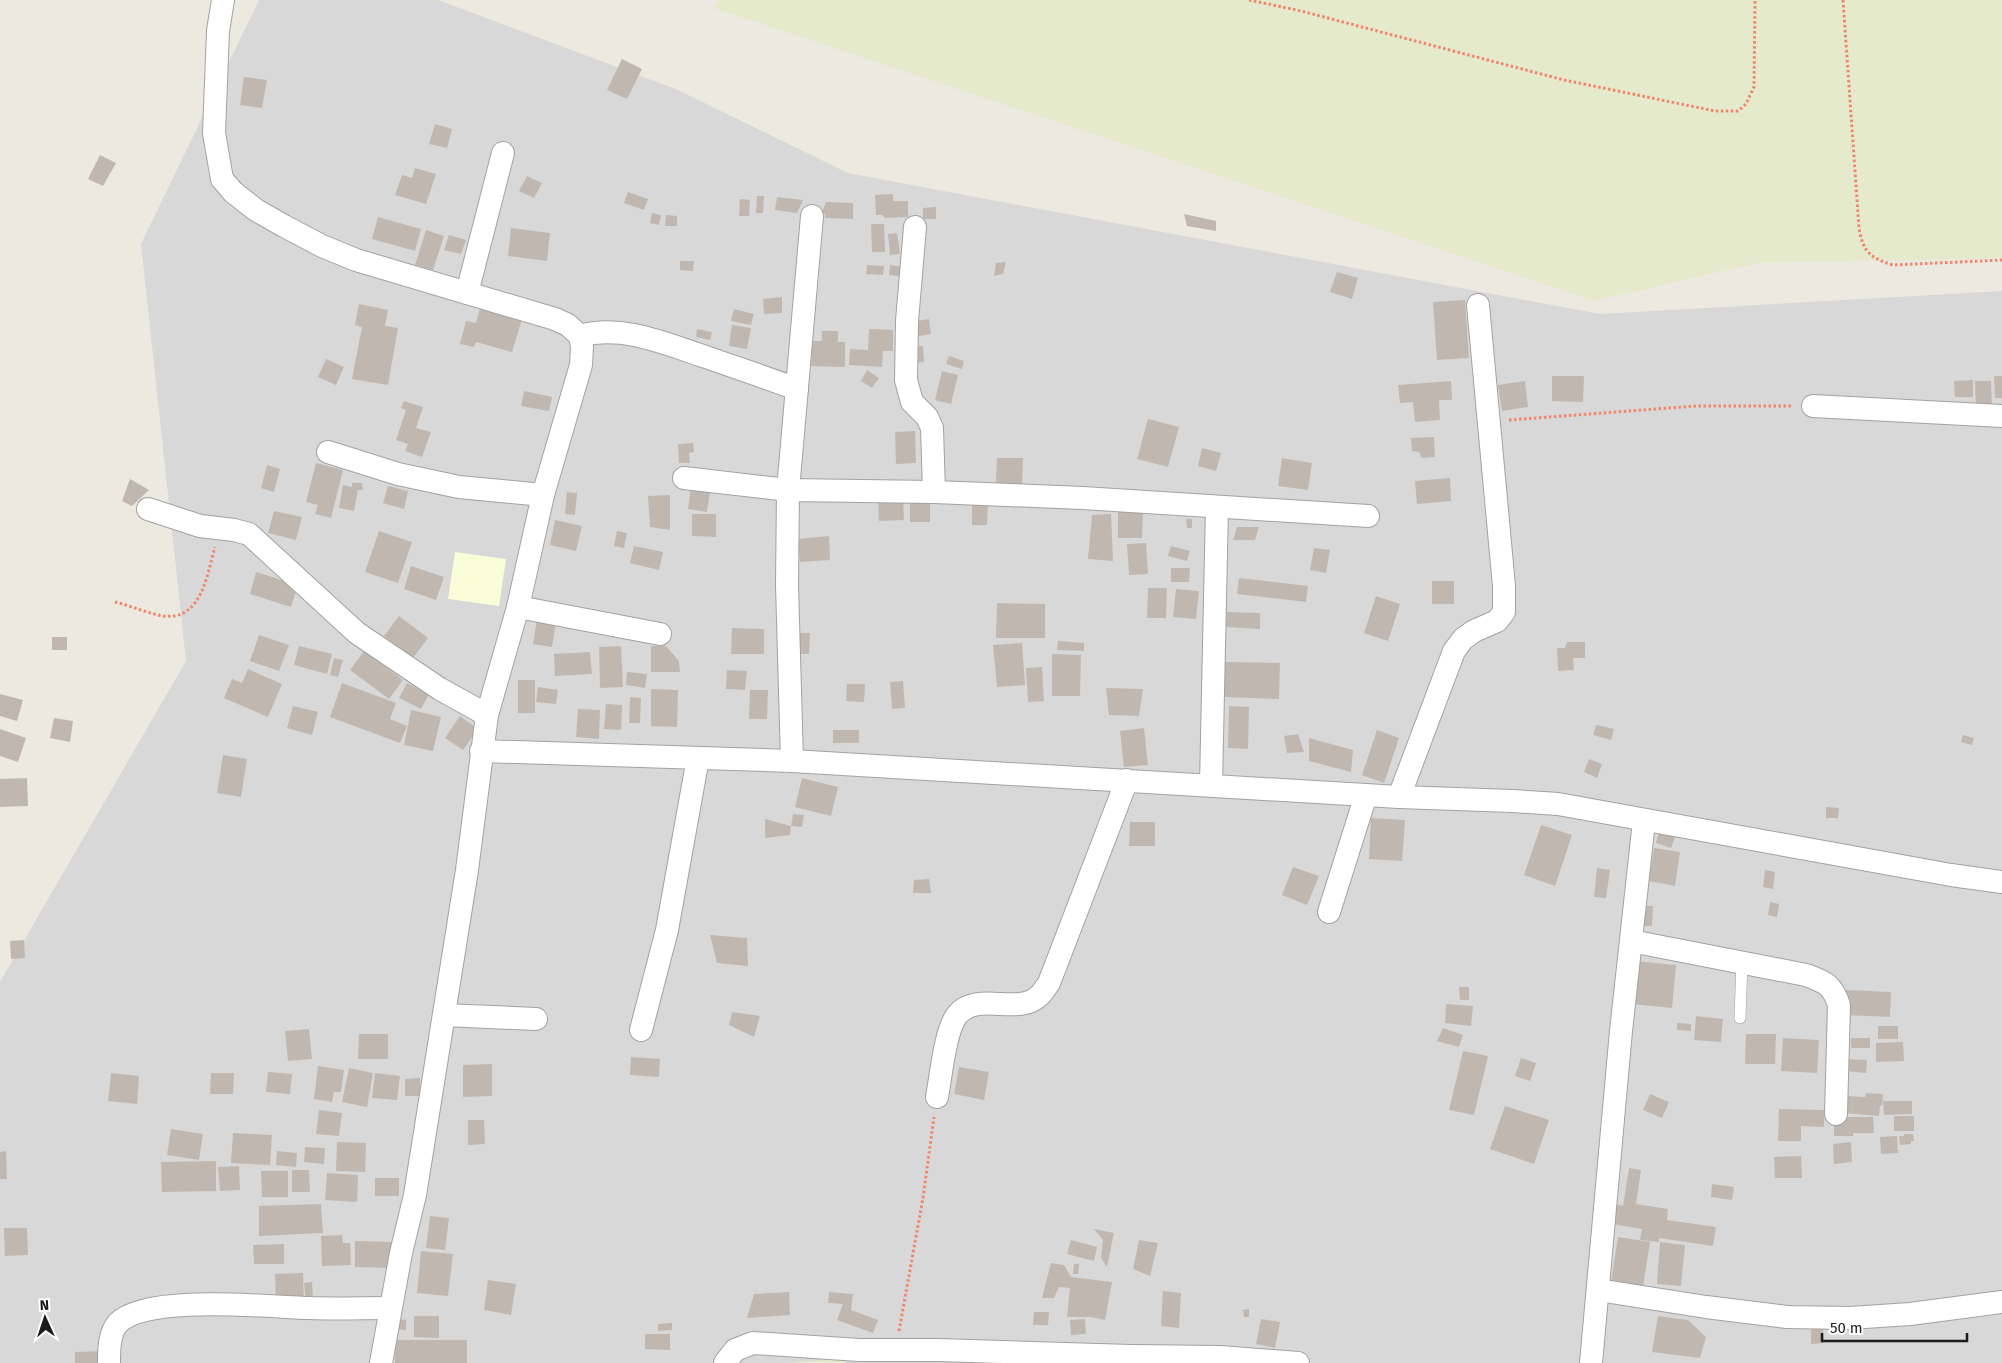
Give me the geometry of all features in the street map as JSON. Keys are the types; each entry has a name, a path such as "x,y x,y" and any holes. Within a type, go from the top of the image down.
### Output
{"street":[{"path":"223,0 218,31 214,133 222,179 233,192 256,210 322,246 356,260 555,319 568,325 580,336 582,347 578,379 543,495 518,607 487,716 466,870 415,1195 389,1308 381,1363"},
{"path":"467,293 503,153"},
{"path":"792,761 787,585 788,490 812,216"},
{"path":"915,226 907,321 906,380 912,402 927,417 932,428 934,492"},
{"path":"1399,797 1454,651 1463,639 1474,631 1497,620 1504,612 1504,586 1478,305"},
{"path":"580,336 604,331 625,332 657,340 798,388"},
{"path":"1814,406 2002,416"},
{"path":"328,452 398,474 459,487 543,495"},
{"path":"684,478 788,490 934,492 1083,498 1368,516"},
{"path":"1211,785 1218,507"},
{"path":"148,510 200,526 221,530 234,530 249,534 358,633 433,685 487,716"},
{"path":"518,607 660,634"},
{"path":"481,751 792,761 1399,797 1514,800 1558,804 1644,821 2002,882"},
{"path":"641,1030 667,930 698,758"},
{"path":"937,1097 950,1029 957,1016 968,1007 982,1004 1017,1004 1031,1001 1040,996 1049,983 1128,780"},
{"path":"1329,912 1366,795"},
{"path":"1591,1363 1621,1031 1644,821"},
{"path":"1631,941 1806,975 1827,983 1835,992 1839,1005 1836,1114"},
{"path":"444,1015 536,1019"},
{"path":"1598,1290 1787,1318 1850,1318 1910,1314 2002,1302"},
{"path":"109,1363 112,1332 119,1323 130,1316 146,1310 184,1305 389,1308"},
{"path":"725,1363 735,1350 753,1343 1019,1358 1131,1359 1220,1357 1298,1363"}],"lane":[{"path":"1740,1018 1742,962"}],"path":[{"path":"1249,0 1301,11 1564,80 1715,111 1738,111 1746,104 1754,87 1756,0"},
{"path":"1843,0 1858,228 1866,252 1877,260 1893,265 2002,260"},
{"path":"1489,422 1584,413 1696,406 1814,406"},
{"path":"115,602 164,616 184,614 194,607 199,598 221,530"},
{"path":"896,1350 923,1198 937,1097"}],"shaded area":[{"path":"259,0 438,0 678,90 848,173 1600,314 2002,291 2002,1363 0,1363 0,982 186,661 141,244"},
{"path":"719,0 2002,0 2002,258 1759,263 1594,301 713,8"},
{"path":"455,552 506,559 499,606 448,599"},
{"path":"845,1359 846,1363 782,1363"}],"building":[{"path":"622,59 642,69 627,99 607,90"},
{"path":"244,77 267,80 262,108 240,105"},
{"path":"435,124 452,129 447,148 429,144"},
{"path":"100,155 116,163 103,186 88,179"},
{"path":"415,168 436,174 426,204 395,195 402,175 412,178"},
{"path":"527,176 542,183 534,198 519,191"},
{"path":"628,192 648,199 644,210 624,203"},
{"path":"893,194 893,201 908,201 908,217 885,218 882,215 876,215 875,195"},
{"path":"757,196 764,196 763,213 756,213"},
{"path":"777,197 803,200 797,213 775,210"},
{"path":"740,199 750,200 749,216 739,216"},
{"path":"826,202 853,203 853,219 825,218 825,214 821,214"},
{"path":"936,207 936,219 923,219 923,208"},
{"path":"652,213 661,215 659,225 650,223"},
{"path":"1184,214 1216,221 1216,231 1187,226"},
{"path":"666,215 677,216 677,226 665,226"},
{"path":"378,217 421,229 415,251 372,239"},
{"path":"871,224 884,224 885,252 872,252"},
{"path":"511,228 550,233 547,261 508,256"},
{"path":"426,230 444,236 433,270 415,265"},
{"path":"897,233 900,254 890,255 888,234"},
{"path":"449,235 466,240 461,254 444,250"},
{"path":"680,261 694,261 693,271 680,270"},
{"path":"1006,262 1003,274 994,276 996,263"},
{"path":"867,265 884,266 883,275 866,274"},
{"path":"890,265 905,267 904,277 889,275"},
{"path":"1337,272 1358,278 1352,299 1330,292"},
{"path":"782,297 782,313 764,314 763,299"},
{"path":"1465,300 1469,358 1437,360 1433,302"},
{"path":"359,304 388,310 385,326 398,328 388,385 352,379 362,327 355,325"},
{"path":"480,308 522,319 512,352 476,342 474,347 460,344 466,321 476,323"},
{"path":"734,309 754,314 751,325 731,321"},
{"path":"929,319 931,334 913,337 911,322"},
{"path":"732,325 751,328 747,349 729,346"},
{"path":"697,329 712,332 710,340 696,337"},
{"path":"869,329 893,330 893,351 883,351 882,367 849,365 850,349 868,350"},
{"path":"822,331 838,331 838,342 845,342 845,367 811,366 812,341 822,341"},
{"path":"923,346 924,362 914,363 912,347"},
{"path":"949,356 964,361 962,369 946,364"},
{"path":"326,359 344,367 336,385 318,377"},
{"path":"867,370 879,378 872,388 861,381"},
{"path":"942,371 958,375 951,404 935,400"},
{"path":"1552,376 1584,376 1583,402 1552,401"},
{"path":"1994,376 2002,376 2002,398 1995,398"},
{"path":"1973,380 1973,397 1955,397 1954,381"},
{"path":"1451,381 1452,400 1439,400 1440,420 1415,422 1413,402 1400,403 1398,385"},
{"path":"1525,381 1528,407 1502,411 1498,385"},
{"path":"1975,381 1991,381 1992,409 1976,409"},
{"path":"524,391 552,397 549,411 521,406"},
{"path":"404,401 423,407 416,428 431,432 422,457 405,451 408,444 396,440 406,410 401,408"},
{"path":"1148,419 1179,427 1168,467 1137,459"},
{"path":"915,431 916,463 896,464 895,432"},
{"path":"1434,437 1435,457 1422,458 1419,452 1412,451 1411,438"},
{"path":"693,443 694,452 689,453 690,463 679,463 678,444"},
{"path":"1202,448 1221,453 1216,471 1198,466"},
{"path":"997,458 1023,458 1022,484 996,483"},
{"path":"1282,458 1312,463 1308,490 1278,486"},
{"path":"316,463 343,470 331,518 315,514 318,505 306,502"},
{"path":"267,465 280,469 274,492 261,488"},
{"path":"1450,478 1451,501 1417,504 1415,481"},
{"path":"130,479 149,490 132,506 122,501"},
{"path":"352,483 362,483 363,490 358,490 354,511 339,508 343,485 352,487"},
{"path":"388,486 408,491 404,509 383,503"},
{"path":"691,489 710,492 707,512 688,509"},
{"path":"567,492 577,493 575,515 565,514"},
{"path":"670,495 670,530 650,527 648,496"},
{"path":"903,496 904,520 879,521 878,497"},
{"path":"972,500 988,500 987,525 972,525"},
{"path":"910,502 930,502 930,522 910,522"},
{"path":"274,511 302,517 296,540 268,533"},
{"path":"1118,511 1143,512 1142,538 1118,538"},
{"path":"692,514 716,514 716,537 692,536"},
{"path":"1111,514 1113,561 1088,559 1092,515"},
{"path":"1186,519 1192,519 1192,528 1187,528"},
{"path":"555,520 582,526 576,551 550,545"},
{"path":"1237,527 1259,527 1255,540 1233,540"},
{"path":"379,531 412,542 398,583 365,572"},
{"path":"617,531 627,533 624,548 614,546"},
{"path":"829,536 830,560 800,562 798,539"},
{"path":"1146,543 1148,574 1129,575 1127,544"},
{"path":"634,546 663,552 659,570 630,563"},
{"path":"1171,546 1190,551 1187,561 1168,556"},
{"path":"1314,548 1330,550 1326,573 1310,570"},
{"path":"411,566 444,577 436,600 404,589"},
{"path":"1171,568 1190,568 1189,582 1171,582"},
{"path":"256,572 298,585 291,607 250,594"},
{"path":"1239,578 1308,586 1306,602 1237,594"},
{"path":"1432,581 1454,581 1454,604 1432,604"},
{"path":"1148,588 1167,588 1166,618 1147,618"},
{"path":"1176,589 1199,591 1196,619 1173,617"},
{"path":"1376,596 1400,604 1388,641 1364,633"},
{"path":"997,603 1045,604 1045,638 996,638"},
{"path":"1227,612 1260,613 1260,629 1226,627"},
{"path":"399,616 428,638 413,658 384,636"},
{"path":"537,620 556,622 552,647 533,644"},
{"path":"732,628 764,629 764,654 731,654"},
{"path":"797,633 810,633 809,654 800,654"},
{"path":"259,635 289,645 279,671 250,661"},
{"path":"52,637 67,637 67,650 52,650"},
{"path":"1058,641 1084,643 1084,651 1057,650"},
{"path":"1567,642 1585,642 1585,658 1573,658 1574,670 1558,671 1557,648 1565,648"},
{"path":"1022,643 1025,685 997,687 993,645"},
{"path":"299,646 332,654 327,674 294,665"},
{"path":"621,646 623,687 600,688 599,647"},
{"path":"651,646 666,646 679,661 680,672 651,672"},
{"path":"364,651 403,680 389,699 350,670"},
{"path":"590,652 592,674 555,676 554,654"},
{"path":"1052,654 1081,655 1080,696 1052,696"},
{"path":"334,658 343,660 338,677 330,675"},
{"path":"1225,662 1280,663 1279,699 1224,697"},
{"path":"1042,667 1044,701 1028,702 1026,668"},
{"path":"248,669 282,684 268,717 224,698 232,679 242,683"},
{"path":"727,670 747,671 745,690 726,689"},
{"path":"627,672 647,674 645,688 626,685"},
{"path":"518,680 535,680 535,713 518,713"},
{"path":"903,681 905,708 892,709 890,682"},
{"path":"342,683 396,703 390,719 407,726 400,743 330,717"},
{"path":"407,683 429,694 421,709 399,698"},
{"path":"847,684 865,684 864,702 846,701"},
{"path":"538,687 558,690 556,704 536,702"},
{"path":"1106,688 1143,689 1139,716 1109,715"},
{"path":"651,689 678,690 677,727 651,726"},
{"path":"750,690 768,690 767,719 749,719"},
{"path":"0,694 23,700 17,721 0,716"},
{"path":"630,697 641,698 640,723 629,723"},
{"path":"606,704 622,705 621,730 604,729"},
{"path":"293,706 318,712 312,735 287,728"},
{"path":"1229,706 1249,707 1248,749 1228,748"},
{"path":"578,709 600,710 599,739 576,737"},
{"path":"411,710 441,717 433,751 404,745"},
{"path":"460,716 478,729 463,750 445,738"},
{"path":"54,718 73,721 70,742 50,738"},
{"path":"1596,725 1614,729 1611,740 1593,735"},
{"path":"1144,728 1148,765 1124,767 1120,731"},
{"path":"0,729 26,738 18,762 0,756"},
{"path":"833,730 859,730 859,743 833,743"},
{"path":"1377,730 1399,738 1384,783 1362,775"},
{"path":"1298,734 1304,752 1287,753 1284,736"},
{"path":"1963,735 1974,738 1972,745 1961,742"},
{"path":"1309,738 1353,750 1351,772 1309,761"},
{"path":"223,755 247,759 241,797 217,793"},
{"path":"1589,759 1602,764 1597,778 1584,772"},
{"path":"27,778 28,806 0,807 0,779"},
{"path":"802,778 838,787 831,816 795,807"},
{"path":"1826,807 1839,808 1838,818 1826,818"},
{"path":"793,814 804,815 802,827 791,826"},
{"path":"1371,818 1405,820 1402,861 1369,859"},
{"path":"765,819 791,826 790,835 765,838"},
{"path":"1130,822 1155,822 1155,846 1129,846"},
{"path":"1541,825 1572,835 1555,886 1524,875"},
{"path":"1659,832 1675,837 1671,848 1656,843"},
{"path":"1654,848 1680,852 1675,886 1649,881"},
{"path":"1293,867 1319,876 1307,905 1282,895"},
{"path":"1597,868 1610,870 1606,898 1594,897"},
{"path":"1765,870 1775,872 1773,889 1763,887"},
{"path":"929,879 931,893 913,893 914,880"},
{"path":"1770,902 1779,904 1777,917 1768,915"},
{"path":"1645,906 1653,906 1652,926 1644,926"},
{"path":"710,935 747,938 748,966 717,963"},
{"path":"24,940 25,958 11,959 10,941"},
{"path":"1636,961 1676,965 1672,1008 1632,1004"},
{"path":"1459,987 1469,987 1469,1000 1460,1000"},
{"path":"1846,990 1891,992 1890,1017 1844,1015"},
{"path":"1446,1004 1473,1006 1471,1026 1445,1023"},
{"path":"732,1012 760,1016 754,1037 729,1025"},
{"path":"1696,1016 1723,1019 1721,1042 1694,1040"},
{"path":"1677,1023 1691,1024 1691,1031 1677,1030"},
{"path":"1878,1026 1898,1026 1898,1039 1878,1039"},
{"path":"1443,1028 1463,1035 1459,1047 1437,1041"},
{"path":"309,1029 312,1059 288,1061 285,1031"},
{"path":"359,1034 388,1034 388,1059 358,1059"},
{"path":"1746,1034 1776,1034 1775,1064 1745,1064"},
{"path":"1783,1038 1819,1040 1817,1073 1781,1071"},
{"path":"1851,1038 1870,1038 1870,1048 1851,1048"},
{"path":"1903,1042 1904,1061 1876,1062 1876,1043"},
{"path":"1463,1051 1488,1056 1474,1115 1449,1110"},
{"path":"631,1057 660,1059 659,1077 630,1075"},
{"path":"1521,1058 1536,1063 1530,1081 1515,1076"},
{"path":"1846,1059 1867,1060 1866,1073 1845,1071"},
{"path":"492,1064 492,1096 463,1097 463,1065"},
{"path":"318,1066 344,1070 341,1092 334,1092 332,1102 314,1099"},
{"path":"959,1067 989,1072 984,1100 954,1094"},
{"path":"349,1068 373,1073 367,1107 342,1102"},
{"path":"268,1072 292,1074 290,1094 266,1092"},
{"path":"111,1073 139,1076 137,1104 108,1101"},
{"path":"211,1073 234,1073 233,1094 210,1094"},
{"path":"375,1073 400,1076 397,1100 372,1098"},
{"path":"420,1078 420,1096 405,1096 405,1079"},
{"path":"1866,1093 1883,1094 1879,1116 1844,1113 1846,1096 1865,1097"},
{"path":"1650,1094 1669,1102 1662,1118 1643,1110"},
{"path":"1883,1101 1912,1101 1912,1114 1884,1115"},
{"path":"1505,1106 1549,1120 1534,1164 1490,1149"},
{"path":"1779,1109 1824,1110 1824,1127 1801,1126 1801,1141 1778,1141"},
{"path":"319,1110 342,1113 339,1136 316,1134"},
{"path":"1894,1116 1914,1116 1914,1131 1894,1131"},
{"path":"1834,1117 1873,1117 1874,1133 1853,1133 1853,1136 1834,1136"},
{"path":"468,1120 484,1120 485,1144 468,1145"},
{"path":"171,1129 203,1134 199,1160 167,1155"},
{"path":"233,1133 272,1135 270,1165 231,1163"},
{"path":"1904,1134 1913,1134 1914,1141 1911,1141 1911,1144 1900,1145 1899,1136 1904,1136"},
{"path":"1897,1136 1898,1153 1881,1154 1880,1137"},
{"path":"337,1142 366,1143 365,1172 336,1171"},
{"path":"1851,1142 1852,1162 1834,1164 1833,1144"},
{"path":"305,1147 325,1148 324,1164 304,1162"},
{"path":"6,1151 7,1179 0,1179 0,1152"},
{"path":"277,1151 297,1153 296,1167 276,1165"},
{"path":"1801,1156 1802,1178 1775,1178 1774,1157"},
{"path":"216,1161 216,1191 162,1192 161,1162"},
{"path":"239,1166 240,1190 220,1191 218,1167"},
{"path":"1629,1168 1641,1170 1636,1204 1668,1209 1667,1220 1716,1227 1713,1246 1659,1238 1659,1242 1640,1240 1642,1229 1612,1224 1615,1204 1623,1206"},
{"path":"292,1170 309,1170 310,1192 292,1192"},
{"path":"261,1171 288,1171 288,1197 262,1197"},
{"path":"327,1173 358,1175 357,1202 325,1200"},
{"path":"375,1178 399,1178 399,1196 375,1196"},
{"path":"1712,1184 1734,1187 1732,1200 1711,1197"},
{"path":"321,1204 323,1233 259,1236 259,1206"},
{"path":"430,1216 449,1218 445,1250 426,1248"},
{"path":"4,1228 27,1228 28,1255 5,1256"},
{"path":"1094,1229 1114,1233 1107,1267 1101,1258 1103,1240"},
{"path":"342,1235 343,1243 350,1243 351,1265 322,1266 321,1236"},
{"path":"1618,1237 1650,1242 1642,1293 1610,1288"},
{"path":"1071,1240 1097,1247 1094,1261 1067,1254"},
{"path":"1139,1240 1158,1243 1150,1276 1133,1269"},
{"path":"355,1241 395,1242 395,1268 355,1267"},
{"path":"1660,1242 1685,1245 1681,1286 1657,1284"},
{"path":"284,1244 284,1264 254,1264 253,1245"},
{"path":"421,1251 453,1254 448,1296 417,1293"},
{"path":"1051,1263 1064,1265 1071,1277 1112,1282 1105,1320 1091,1317 1067,1317 1070,1288 1059,1287 1054,1298 1042,1298"},
{"path":"1074,1264 1079,1264 1078,1274 1073,1274"},
{"path":"303,1273 304,1305 276,1306 275,1274"},
{"path":"488,1280 516,1284 511,1315 484,1310"},
{"path":"312,1282 313,1302 306,1302 304,1283"},
{"path":"1163,1291 1181,1293 1179,1328 1161,1326"},
{"path":"789,1292 790,1315 747,1318 754,1294"},
{"path":"829,1292 853,1294 851,1310 878,1320 873,1333 837,1320 843,1304 828,1303"},
{"path":"1249,1309 1249,1317 1244,1317 1243,1310"},
{"path":"1034,1312 1049,1312 1048,1325 1033,1325"},
{"path":"414,1316 439,1316 439,1338 414,1337"},
{"path":"1658,1316 1688,1320 1706,1337 1700,1358 1652,1352"},
{"path":"396,1319 406,1320 406,1330 395,1329"},
{"path":"1085,1319 1086,1334 1071,1335 1070,1320"},
{"path":"1261,1319 1280,1322 1275,1348 1256,1344"},
{"path":"672,1323 672,1330 658,1331 658,1324"},
{"path":"1823,1327 1824,1343 1811,1344 1811,1328"},
{"path":"645,1334 670,1334 670,1350 645,1349"},
{"path":"395,1340 467,1340 467,1363 395,1363"},
{"path":"103,1351 104,1363 75,1363 75,1352"}]}
